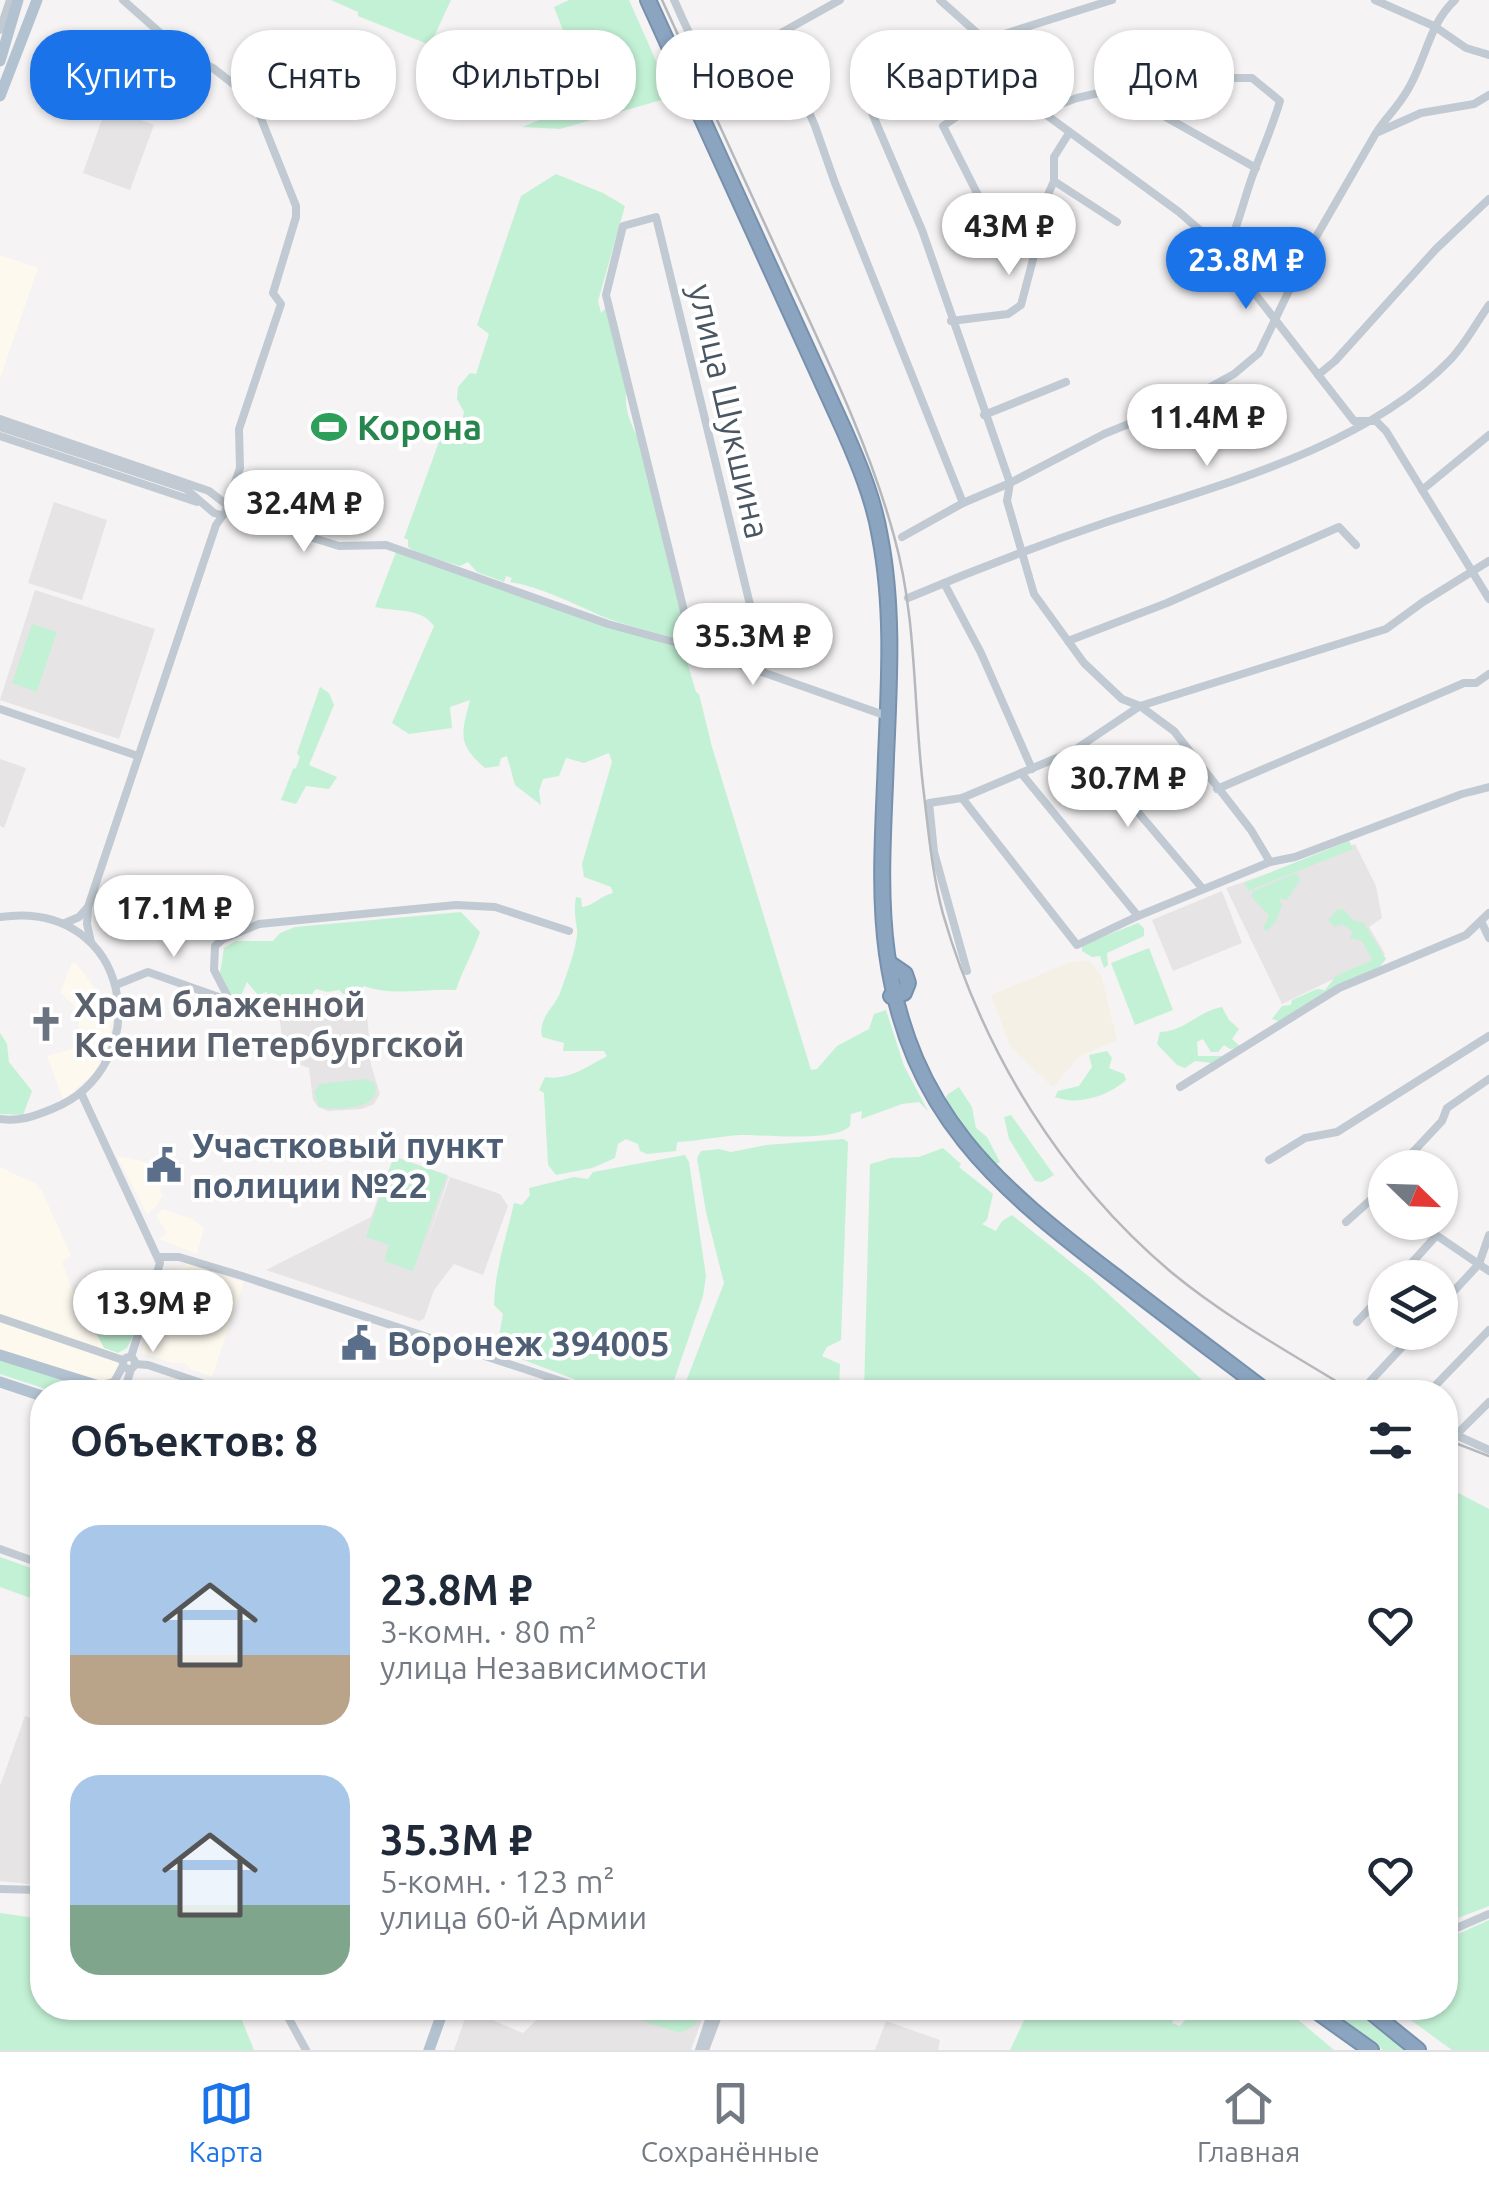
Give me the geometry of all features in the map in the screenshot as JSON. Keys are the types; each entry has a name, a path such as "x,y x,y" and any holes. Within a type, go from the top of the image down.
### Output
{"highway":[{"path":"638,0 858,464 880,554 888,608 875,895 891,994 909,1062 924,1092 985,1179 1036,1227 1239,1380"},
{"path":"648,0 752,237"},
{"path":"883,714 882,895 891,994 930,1088 970,1151 1039,1218 1251,1380"},
{"path":"1329,2020 1370,2050"},
{"path":"1382,2020 1414,2047"}],"main road":[{"path":"0,60 18,0"},
{"path":"0,96 37,0"},
{"path":"0,1354 81,1380"},
{"path":"0,1382 30,1392"},
{"path":"428,2050 439,2020"},
{"path":"1375,2020 1414,2047"}],"street":[{"path":"0,30 10,0"},
{"path":"91,942 86,924 88,906 240,468 239,429 282,304 274,294 296,217 296,206 260,116 241,90 213,68 183,53 123,0"},
{"path":"674,0 690,30"},
{"path":"787,30 840,0"},
{"path":"940,0 974,30"},
{"path":"1017,30 1112,0"},
{"path":"1375,0 1434,26 1466,48 1489,55"},
{"path":"902,537 963,502 1104,434 1182,402 1234,374 1259,353 1273,318 1343,186 1407,92 1434,26 1455,0"},
{"path":"1225,253 1268,145 1280,101 1252,78 1234,78"},
{"path":"1376,134 1421,113 1474,104 1489,95"},
{"path":"812,120 834,183 963,502"},
{"path":"875,120 922,230 1010,482 1007,500 1034,594 1084,663 1122,699 1140,706 1174,731 1251,830 1270,862"},
{"path":"952,120 943,126 983,205 1001,212 1042,208"},
{"path":"1052,120 1179,212 1225,253 1354,421 1382,425 1489,598"},
{"path":"1171,120 1256,168"},
{"path":"951,321 1008,314 1021,304 1042,208 1054,181 1054,157 1069,133"},
{"path":"1054,181 1117,222"},
{"path":"1318,376 1489,198"},
{"name":"улица Шукшина","path":"684,645 686,619 606,294 624,226 656,217 752,617 747,632 727,660"},
{"path":"908,598 1019,552 1288,462 1392,406 1450,360 1489,305"},
{"path":"984,415 1066,382"},
{"path":"0,419 19,430 186,489 214,514 225,510"},
{"path":"0,427 209,491 225,510 340,546 386,546 883,714"},
{"path":"1422,490 1489,435"},
{"path":"0,436 198,500"},
{"path":"198,500 200,493 209,491"},
{"path":"1068,640 1167,604 1340,526 1356,546"},
{"path":"967,971 934,852 928,803 962,798 1032,769 1082,746 1140,706 1386,629 1489,561"},
{"path":"944,583 981,652 1032,769"},
{"path":"1217,789 1464,683 1476,683 1489,674"},
{"path":"0,709 138,756"},
{"path":"1082,746 1204,889"},
{"path":"1021,773 1138,916"},
{"path":"962,798 1076,945 1270,862 1296,858 1462,794 1489,788"},
{"path":"221,992 214,970 215,946 259,924 456,905 495,907 569,931"},
{"path":"65,923 88,906"},
{"path":"1180,1087 1339,988 1466,936 1489,913"},
{"path":"0,917 28,916 65,923 91,942 110,968 116,985 117,1022 99,1075 82,1095 36,1116 0,1119"},
{"path":"1481,921 1489,938"},
{"path":"116,985 148,972 221,992 230,1000"},
{"path":"1270,1160 1306,1138 1337,1132 1489,1036"},
{"path":"1415,1150 1442,1121 1447,1108 1489,1079"},
{"path":"82,1095 159,1257 160,1270 129,1363 128,1380"},
{"path":"1346,1222 1368,1205"},
{"path":"1458,1287 1479,1264 1489,1234"},
{"path":"1414,1260 1432,1240"},
{"path":"1442,1240 1489,1271"},
{"path":"159,1257 180,1257 242,1276 558,1380"},
{"path":"1357,1322 1368,1310"},
{"path":"0,1318 191,1380"},
{"path":"1441,1380 1489,1330"},
{"path":"1375,1380 1400,1350"},
{"path":"116,1380 129,1363"},
{"path":"1458,1433 1489,1402"},
{"path":"1458,1436 1489,1450"},
{"path":"0,1549 30,1560"},
{"path":"0,1892 30,1893"},
{"path":"1458,1927 1489,1914"},
{"path":"290,2020 306,2050"},
{"path":"702,2050 713,2020"}],"shaded area":[{"path":"102,120 141,120 154,125 130,190 83,173"},
{"path":"0,255 38,268 0,379"},
{"path":"54,502 107,520 82,600 28,583"},
{"path":"35,590 155,629 119,739 0,700"},
{"path":"0,759 26,768 4,828 0,826"},
{"path":"1355,844 1376,886 1382,918 1369,927 1385,954 1282,1004 1226,888"},
{"path":"1222,891 1242,943 1173,971 1152,920"},
{"path":"72,962 100,994 112,1020 100,1060 102,1067 75,1089 76,1093 63,1099 47,1056 72,1049 79,1033 79,1015 60,993"},
{"path":"355,1004 367,1013 371,1065 380,1094 374,1104 362,1109 328,1111 313,1100 309,1068 285,1059 279,1015"},
{"path":"117,1156 167,1170 157,1206 147,1214"},
{"path":"394,1156 449,1176 423,1254 450,1177 500,1194 508,1206 483,1275 454,1264 434,1290 424,1319 419,1321 266,1270 371,1217"},
{"path":"0,1167 36,1184 42,1191 71,1255 62,1262 77,1302 128,1320 113,1380 91,1380 0,1351"},
{"path":"162,1209 193,1219 204,1228 197,1254 159,1239 167,1233 156,1216"},
{"path":"188,1264 244,1282 212,1377 190,1369 185,1363 141,1353 169,1272"},
{"path":"25,1716 30,1718 30,1884 0,1881 0,1786"},
{"path":"464,2020 492,2020 523,2033 537,2020 702,2020 691,2050 454,2050"},
{"path":"886,2021 940,2040 938,2050 875,2050"}],"green space":[{"path":"331,0 451,0 437,30 416,30 416,39 358,16 358,12"},
{"path":"569,0 629,0 656,61 656,102 636,107 636,30 563,30 554,7"},
{"path":"540,120 592,120 560,129 522,127"},
{"path":"556,174 625,206 598,301 601,313 608,305 628,386 627,409 643,445 686,619 683,641 609,619 545,591 510,582 512,578 506,576 504,582 477,572 468,562 460,566 417,553 404,538 444,428 453,436 459,435 464,412 457,399 458,387 470,373 476,374 489,334 477,325 521,196"},
{"path":"396,552 687,651 712,747 811,1070 817,1069 837,1046 869,1029 874,1014 886,1010 904,1066 928,1111 919,1102 902,1104 861,1119 862,1111 851,1114 850,1126 828,1134 725,1136 677,1142 676,1151 647,1154 626,1139 618,1144 615,1158 592,1168 556,1175 548,1165 544,1093 539,1090 545,1077 570,1075 607,1056 604,1051 563,1051 564,1043 542,1037 541,1030 560,993 574,951 576,897 581,898 582,907 613,893 611,887 584,877 582,864 612,762 609,753 584,763 566,758 559,776 543,779 539,791 541,805 515,785 507,756 501,758 499,766 485,768 469,751 464,729 470,700 450,707 452,728 409,734 392,723 434,626 415,613 375,607"},
{"path":"32,624 57,632 37,692 12,683"},
{"path":"320,687 329,693 334,705 309,765 337,777 329,789 306,786 296,804 281,800 300,757 297,753"},
{"path":"1349,841 1353,849 1248,891 1244,883"},
{"path":"1297,873 1300,880 1287,900 1279,898 1282,905 1276,921 1267,931 1263,929 1269,916 1251,896 1253,891"},
{"path":"1343,909 1354,921 1363,922 1386,959 1372,976 1279,1021 1272,1019 1292,1000 1317,989 1325,990 1336,976 1372,960 1362,941 1350,938 1353,932 1342,924 1335,927 1328,920"},
{"path":"461,912 480,932 456,990 399,992 364,986 350,1000 339,990 316,989 312,994 315,1002 277,1006 277,1001 267,1001 267,992 258,995 247,982 239,1000 230,996 220,973 224,948 236,941 273,941 295,927"},
{"path":"1138,923 1144,928 1144,936 1107,953 1108,965 1104,968 1100,956 1092,957 1082,951 1082,945"},
{"path":"1149,948 1173,1010 1135,1025 1111,963"},
{"path":"1222,1007 1239,1029 1232,1039 1242,1048 1224,1045 1218,1052 1211,1052 1203,1039 1197,1042 1198,1056 1222,1056 1211,1063 1195,1061 1185,1068 1157,1044 1160,1032"},
{"path":"0,1033 7,1044 9,1062 32,1091 23,1115 0,1114"},
{"path":"1107,1051 1112,1058 1109,1068 1124,1074 1126,1080 1092,1098 1055,1097 1058,1091 1079,1086 1092,1067 1089,1055"},
{"path":"365,1079 374,1082 376,1091 367,1103 337,1109 319,1107 314,1092 320,1084"},
{"path":"959,1087 972,1107 976,1128 987,1137 1000,1162 995,1165 979,1155 943,1102"},
{"path":"1011,1115 1054,1175 1042,1182 1035,1181 1009,1139 1004,1117"},
{"path":"843,1139 848,1142 841,1340 827,1347 822,1356 840,1364 839,1380 687,1380 724,1283 697,1158 701,1151 731,1152"},
{"path":"943,1148 961,1164 959,1167 993,1194 987,1220 982,1224 996,1231 1012,1215 1092,1279 1202,1380 864,1380 870,1164 919,1157"},
{"path":"685,1155 689,1162 706,1276 674,1380 576,1380 503,1352 499,1336 503,1314 494,1305 495,1291 514,1203 522,1205 530,1195 529,1188 574,1177 588,1179 593,1172"},
{"path":"394,1157 447,1175 413,1271 384,1261 389,1245 366,1237"},
{"path":"90,1313 132,1327 135,1332 127,1348 118,1353 104,1348 87,1316"},
{"path":"0,1358 65,1380 30,1380 30,1384 0,1374"},
{"path":"1458,1493 1489,1509 1489,1906 1458,1918"},
{"path":"0,1557 30,1568 30,1598 0,1587"},
{"path":"0,1913 30,1917 30,2020 242,2020 254,2050 0,2050"},
{"path":"1489,1920 1489,2050 1452,2050 1411,2020 1458,2020 1458,1934"},
{"path":"639,2020 697,2020 680,2033"},
{"path":"1024,2020 1173,2020 1172,2023 1180,2026 1185,2020 1298,2020 1334,2050 1010,2050"},
{"path":"1339,2020 1365,2020 1408,2050 1383,2050"}],"sand":[{"path":"1088,960 1101,975 1117,1040 1080,1056 1053,1087 1011,1048 991,995 1068,963"}],"railway":[{"path":"662,0 834,375 884,503 907,598 923,786 939,899 980,1015 1031,1110 1061,1154 1131,1236 1215,1305 1334,1380"},
{"path":"1458,1444 1489,1456"}],"place":[{"name":"Корона","path":"329,427"},
{"name":"Храм блаженной Ксении Петербургской","path":"46,1024"},
{"name":"Участковый пункт полиции №22","path":"164,1165"},
{"name":"Воронеж 394005","path":"359,1343"}]}
